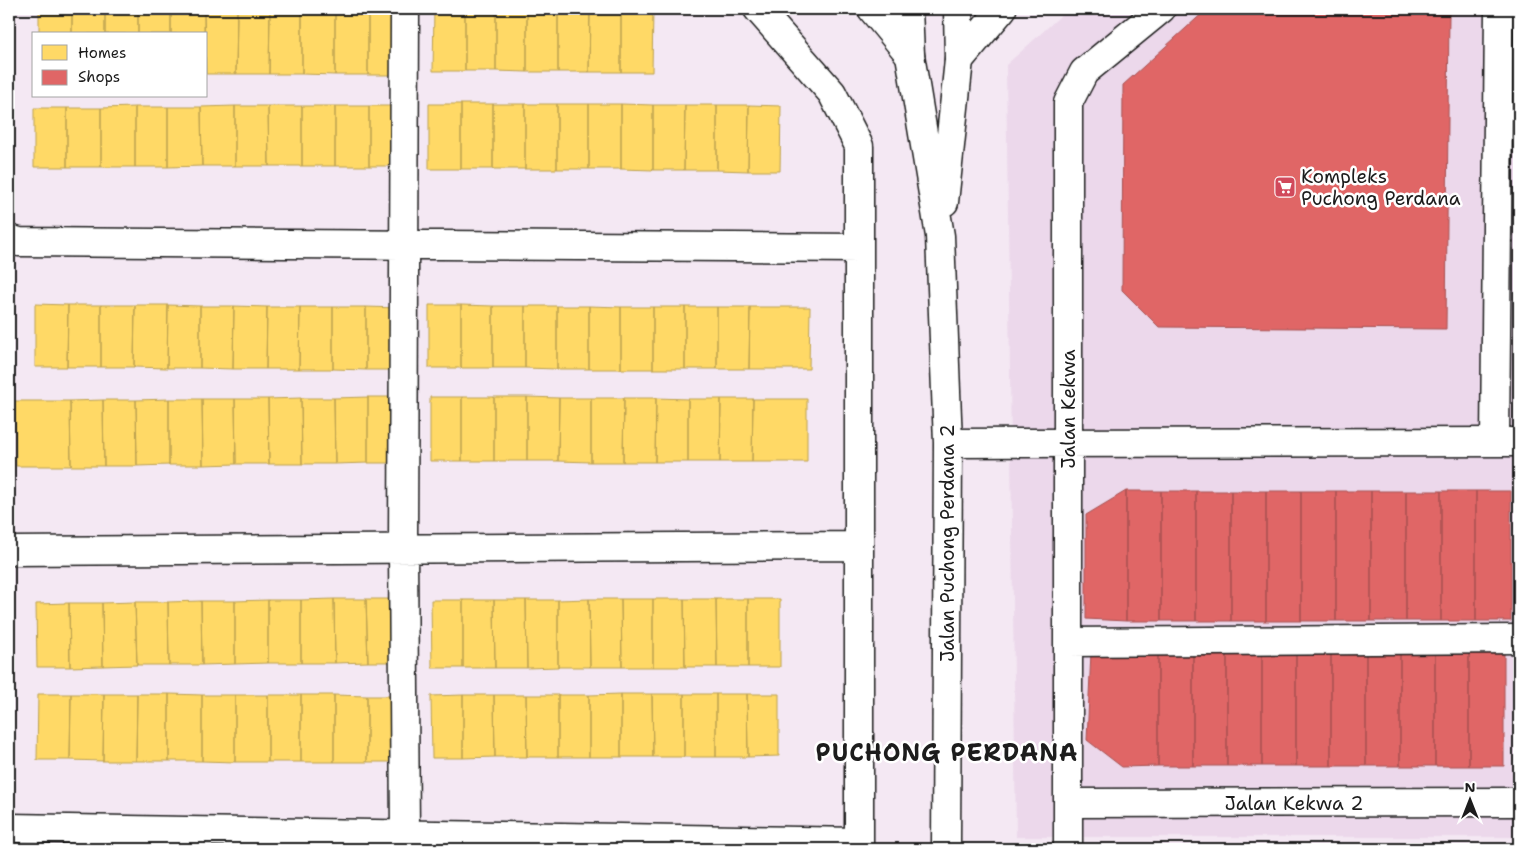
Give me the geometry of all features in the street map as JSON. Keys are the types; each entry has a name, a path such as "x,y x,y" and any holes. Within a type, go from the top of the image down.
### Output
{"street":[{"path":"405,9 403,549 405,834"},
{"path":"9,828 268,840 405,834 567,843 859,846 859,146 832,92 758,9"},
{"path":"872,9 910,55"},
{"name":"Jalan Puchong Perdana 2","path":"908,9 910,55 940,236 948,444 946,849"},
{"name":"Jalan Puchong Perdana 2","path":"940,236 959,60 958,9"},
{"path":"959,60 1002,9"},
{"name":"Jalan Kekwa","path":"1068,849 1068,103 1084,72 1161,9"},
{"path":"948,444 1507,442 1499,9"},
{"path":"9,239 19,242 859,248"},
{"path":"9,551 859,546"},
{"path":"1068,642 1519,640"},
{"name":"Jalan Kekwa 2","path":"1069,803 1519,802"}],"shaded area":[{"path":"1068,9 1519,9 1519,837 1016,837 1006,65"}],"building: Homes":[{"path":"39,9 72,9 72,32 39,32"},
{"path":"72,9 105,10 105,32 72,32"},
{"path":"434,9 465,9 465,71 433,71"},
{"path":"465,9 496,9 496,71 465,71"},
{"path":"496,9 527,9 527,72 496,71"},
{"path":"527,9 558,9 558,72 527,72"},
{"path":"558,9 590,9 589,72 558,72"},
{"path":"590,9 621,9 621,72 589,72"},
{"path":"621,9 653,9 652,72 621,72"},
{"path":"105,10 138,10 138,32 105,32"},
{"path":"138,10 171,10 171,32 138,32"},
{"path":"171,10 204,11 204,32 171,32"},
{"path":"204,11 237,11 236,74 208,74 208,32 205,32"},
{"path":"237,11 270,11 269,74 236,74"},
{"path":"270,11 302,11 302,74 269,74"},
{"path":"302,11 335,11 335,75 302,74"},
{"path":"335,11 368,11 368,75 335,75"},
{"path":"368,11 401,11 401,75 368,75"},
{"path":"429,104 461,104 461,169 429,169"},
{"path":"461,104 493,104 493,169 461,169"},
{"path":"493,104 525,104 525,169 493,169"},
{"path":"525,104 557,104 557,169 525,169"},
{"path":"557,104 589,104 589,169 557,169"},
{"path":"589,104 621,104 621,169 589,169"},
{"path":"621,104 653,105 653,170 621,169"},
{"path":"653,105 685,105 684,170 653,170"},
{"path":"685,105 717,105 717,170 684,170"},
{"path":"717,105 749,105 748,171 717,170"},
{"path":"749,105 781,106 780,171 748,171"},
{"path":"235,106 268,106 269,166 235,166"},
{"path":"235,106 235,166 202,166 201,107"},
{"path":"268,106 302,106 302,166 269,166"},
{"path":"302,106 335,106 335,166 302,166"},
{"path":"335,106 369,106 369,166 335,166"},
{"path":"369,106 403,106 403,166 369,166"},
{"path":"135,107 168,107 168,167 135,167"},
{"path":"135,107 135,167 101,167 101,108"},
{"path":"168,107 201,107 202,166 168,167"},
{"path":"34,108 67,108 67,167 34,167"},
{"path":"67,108 101,108 101,167 67,167"},
{"path":"35,304 68,305 67,367 35,367"},
{"path":"68,305 101,305 101,367 67,367"},
{"path":"101,305 135,305 134,367 101,367"},
{"path":"135,305 168,305 167,368 134,367"},
{"path":"168,305 200,306 200,368 167,368"},
{"path":"429,305 461,305 461,368 429,368"},
{"path":"461,305 493,306 493,368 461,368"},
{"path":"200,306 234,306 233,369 200,368"},
{"path":"234,306 267,307 266,369 233,369"},
{"path":"493,306 525,306 525,368 493,368"},
{"path":"525,306 557,306 557,369 525,368"},
{"path":"557,306 589,306 589,369 557,369"},
{"path":"589,306 621,307 621,369 589,369"},
{"path":"267,307 300,307 299,369 266,369"},
{"path":"300,307 333,307 333,369 299,369"},
{"path":"333,307 366,307 366,370 333,369"},
{"path":"366,307 399,308 399,370 366,370"},
{"path":"621,307 653,307 653,369 621,369"},
{"path":"653,307 685,307 685,369 653,369"},
{"path":"685,307 717,307 717,369 685,369"},
{"path":"717,307 750,307 749,369 717,369"},
{"path":"750,307 810,307 809,369 749,369"},
{"path":"368,397 401,397 401,463 368,463"},
{"path":"368,397 368,463 335,464 334,398"},
{"path":"430,397 462,397 462,461 430,461"},
{"path":"462,397 494,397 494,461 462,461"},
{"path":"494,397 527,397 527,461 494,461"},
{"path":"527,397 559,398 558,461 527,461"},
{"path":"301,398 334,398 335,464 302,464"},
{"path":"301,398 302,464 269,464 268,399"},
{"path":"559,398 591,398 591,462 558,461"},
{"path":"591,398 624,398 623,462 591,462"},
{"path":"624,398 656,398 655,462 623,462"},
{"path":"656,398 688,399 688,462 655,462"},
{"path":"169,399 202,399 203,465 169,465"},
{"path":"169,399 169,465 137,466 136,400"},
{"path":"202,399 235,399 236,464 203,465"},
{"path":"235,399 268,399 269,464 236,464"},
{"path":"688,399 721,399 720,462 688,462"},
{"path":"721,399 753,399 752,462 720,462"},
{"path":"753,399 807,399 807,462 752,462"},
{"path":"103,400 136,400 137,466 104,466"},
{"path":"103,400 104,466 71,466 70,401"},
{"path":"15,401 70,401 71,466 16,466"},
{"path":"334,599 335,663 301,663 301,600"},
{"path":"334,599 366,599 368,662 335,663"},
{"path":"366,599 400,599 401,662 368,662"},
{"path":"589,599 590,667 558,667 558,600"},
{"path":"589,599 621,599 622,667 590,667"},
{"path":"621,599 653,599 653,667 622,667"},
{"path":"653,599 684,599 685,667 653,667"},
{"path":"684,599 716,599 717,667 685,667"},
{"path":"716,599 748,599 748,667 717,667"},
{"path":"748,599 780,599 780,667 748,667"},
{"path":"268,600 268,663 235,664 235,601"},
{"path":"268,600 301,600 301,663 268,663"},
{"path":"431,600 463,600 463,668 432,668"},
{"path":"463,600 494,600 495,668 463,668"},
{"path":"494,600 526,600 527,668 495,668"},
{"path":"526,600 558,600 558,667 527,668"},
{"path":"201,601 202,665 169,665 168,602"},
{"path":"201,601 235,601 235,664 202,665"},
{"path":"135,602 137,665 103,666 102,603"},
{"path":"135,602 168,602 169,665 137,665"},
{"path":"69,603 70,667 37,667 36,604"},
{"path":"69,603 102,603 103,666 70,667"},
{"path":"38,694 71,694 70,760 37,760"},
{"path":"71,694 104,694 103,761 70,760"},
{"path":"104,694 137,694 136,761 103,761"},
{"path":"137,694 169,694 169,761 136,761"},
{"path":"169,694 202,695 202,761 169,761"},
{"path":"621,694 652,694 653,757 621,757"},
{"path":"621,694 621,757 589,757 589,695"},
{"path":"652,694 684,694 684,757 653,757"},
{"path":"684,694 716,694 716,757 684,757"},
{"path":"716,694 747,694 748,757 716,757"},
{"path":"747,694 779,694 779,756 748,757"},
{"path":"202,695 235,695 235,762 202,761"},
{"path":"235,695 268,695 268,762 235,762"},
{"path":"268,695 301,695 301,762 268,762"},
{"path":"301,695 334,695 334,762 301,762"},
{"path":"334,695 367,696 367,762 334,762"},
{"path":"463,695 463,758 432,758 431,696"},
{"path":"463,695 494,695 495,757 463,758"},
{"path":"494,695 526,695 527,757 495,757"},
{"path":"526,695 558,695 558,757 527,757"},
{"path":"558,695 589,695 589,757 558,757"},
{"path":"367,696 400,696 400,762 367,762"}],"building: Shops":[{"name":"Kompleks Puchong Perdana","path":"1206,10 1449,11 1446,329 1159,327 1122,290 1123,85"},
{"path":"1126,491 1126,621 1086,619 1086,515"},
{"path":"1126,491 1161,491 1161,621 1126,621"},
{"path":"1161,491 1196,491 1196,621 1161,621"},
{"path":"1196,491 1231,491 1231,621 1196,621"},
{"path":"1231,491 1266,491 1266,621 1231,621"},
{"path":"1266,491 1301,491 1301,621 1266,621"},
{"path":"1301,491 1336,491 1336,621 1301,621"},
{"path":"1336,491 1371,491 1371,621 1336,621"},
{"path":"1371,491 1406,491 1406,621 1371,621"},
{"path":"1406,491 1441,491 1441,621 1406,621"},
{"path":"1441,491 1476,491 1476,621 1441,621"},
{"path":"1476,491 1511,491 1511,621 1476,621"},
{"path":"1091,652 1158,652 1158,766 1122,767 1087,740"},
{"path":"1158,652 1193,652 1193,766 1158,766"},
{"path":"1193,652 1227,652 1227,766 1193,766"},
{"path":"1227,652 1262,652 1262,766 1227,766"},
{"path":"1262,652 1296,652 1296,766 1262,766"},
{"path":"1296,652 1331,652 1331,766 1296,766"},
{"path":"1331,652 1366,652 1366,766 1331,766"},
{"path":"1366,652 1400,652 1400,766 1366,766"},
{"path":"1400,652 1435,652 1435,766 1400,766"},
{"path":"1435,652 1469,652 1469,766 1435,766"},
{"path":"1469,652 1504,652 1504,766 1469,766"}],"place":[{"name":"Kompleks Puchong Perdana","path":"1285,187"}],"district":[{"name":"PUCHONG PERDANA","path":"947,753"}]}
